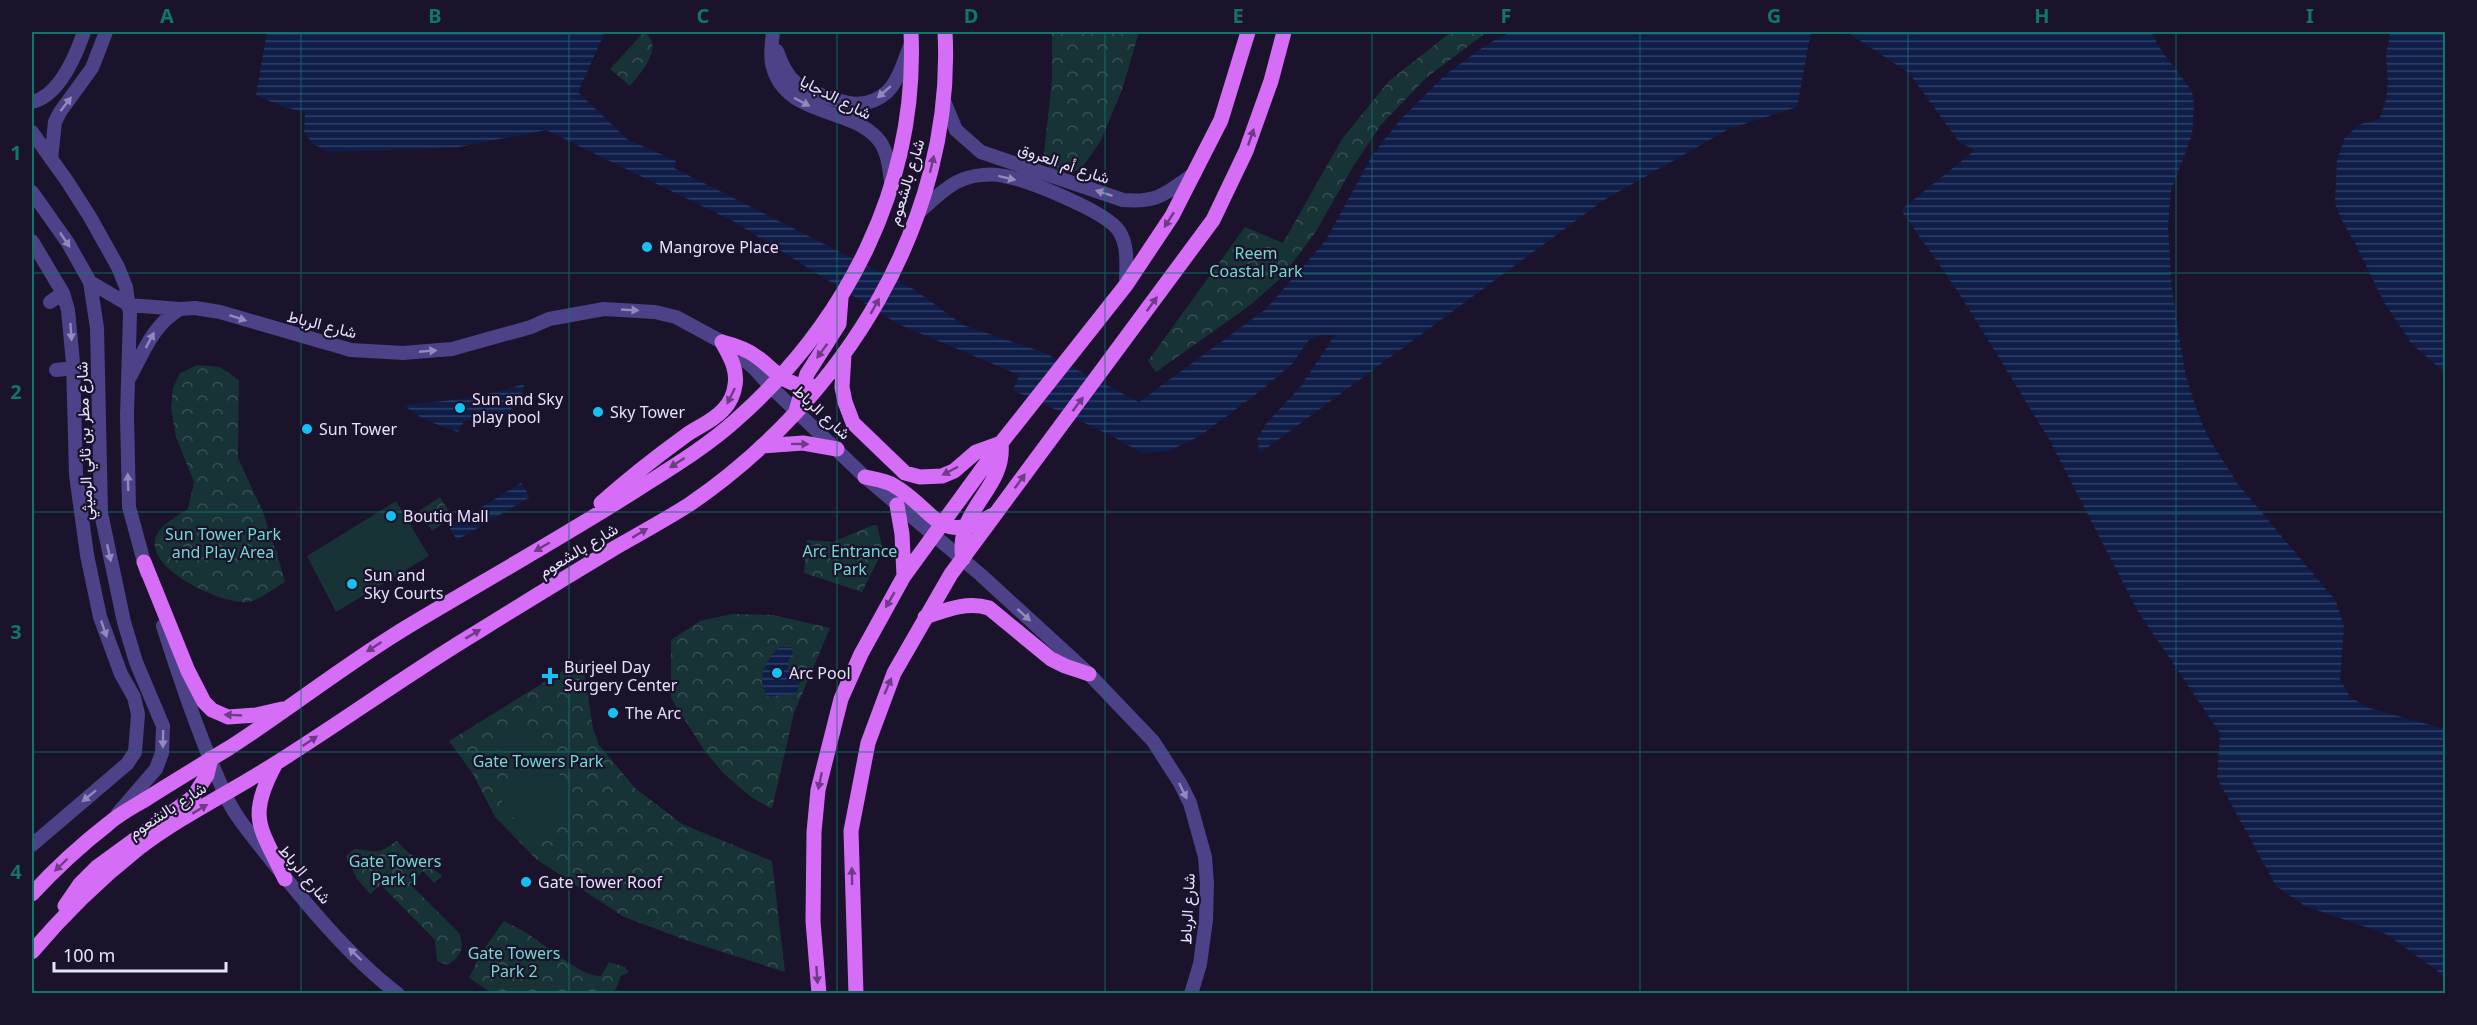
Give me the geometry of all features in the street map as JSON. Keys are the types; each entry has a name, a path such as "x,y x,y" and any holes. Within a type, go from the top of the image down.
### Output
{"main road":[{"name":"شارع بالشعوم","path":"32,952 57,923 97,884 141,846 276,763 440,654 689,504 762,446 828,376 843,355 881,296 907,240 919,212 937,146 944,101 945,32"},
{"path":"819,993 813,921 814,832 822,771 841,699 871,635 904,576 1001,443 1126,285 1172,216 1221,120 1248,32"},
{"path":"856,993 851,831 868,743 894,673 925,617 963,559 1213,220 1246,151 1271,81 1284,32"},
{"name":"شارع بالشعوم","path":"32,894 62,862 109,822 291,707 373,647 592,518 699,449 735,422 776,382 815,335 841,298 868,249 877,226 891,187 908,117 913,73 911,36"},
{"path":"796,411 802,386 811,366 839,324 841,298"},
{"path":"722,342 756,356 776,382 802,386 820,382 828,376"},
{"path":"592,518 597,507 664,450 691,431 709,422 723,410 730,400 736,382 734,366 722,342"},
{"path":"843,355 842,387 845,402 854,423 905,473 920,477 942,476 954,471 975,452 1001,443"},
{"path":"762,446 803,443 837,449"},
{"path":"963,559 964,528 997,474 1002,454 1001,443"},
{"path":"866,477 891,483 938,529 972,527 998,512"},
{"path":"897,505 902,534 904,576"},
{"path":"144,562 188,671 204,702 212,710 228,717 256,715 291,707"},
{"path":"925,617 954,608 977,605 989,608 1051,659 1089,674"},
{"path":"57,923 73,893 97,867 193,797 207,775 211,758"},
{"path":"276,763 260,795 258,819 285,879"}],"street":[{"path":"32,102 47,95 54,87 72,58 84,32"},
{"path":"51,159 55,122 92,68 106,32"},
{"name":"شارع الدجايا","path":"773,33 780,63 796,83 806,90 845,104 858,105 869,103 888,91 898,76 911,36"},
{"name":"شارع الدجايا","path":"773,33 772,65 784,89 794,98 864,128 876,137 885,152 891,187"},
{"name":"شارع أم العروق","path":"944,101 956,130 981,152 1123,200 1146,202 1160,197 1195,173"},
{"path":"32,132 90,217 118,267 126,287 129,305 127,415 129,507 182,685 211,758"},
{"path":"983,175 980,166 986,154"},
{"name":"شارع أم العروق","path":"919,212 959,180 983,175 1004,176 1024,183 1083,205 1111,221 1122,237 1126,256 1126,285"},
{"name":"شارع مطر بن ثاني الرميثي","path":"32,192 68,243 90,282 97,328 101,513 118,596 136,662 163,726 162,753 156,769 109,822"},
{"path":"32,241 62,291 70,322 77,484 87,555 100,617 121,674 137,705 138,721 135,752 127,764 32,845"},
{"path":"90,282 129,305"},
{"path":"48,299 62,291"},
{"name":"شارع الرباط","path":"129,305 195,308 220,312 329,345 377,352 424,352 452,349 481,342 549,319 604,309 655,312 676,318 722,342"},
{"path":"129,379 153,333 162,322 180,309"},
{"path":"56,370 73,368"},
{"name":"شارع الرباط","path":"776,382 796,411 897,505 938,529 963,559 1089,674 1153,741 1180,783 1198,828 1205,857 1207,896 1200,964 1193,993"},
{"path":"77,484 101,513"},
{"path":"118,596 121,674"},
{"name":"شارع الرباط","path":"211,758 225,794 237,816 285,879 344,943 384,983 398,993"}],"green space":[{"path":"644,32 650,38 652,52 645,67 630,86 610,69"},
{"path":"1052,32 1139,32 1122,90 1100,142 1081,169 1070,173 1049,169 1044,153 1052,80"},
{"name":"Reem Coastal Park","path":"1451,32 1487,32 1426,78 1380,126 1351,170 1315,233 1281,278 1249,306 1156,372 1148,361 1245,227 1283,243 1342,139 1389,81"},
{"name":"Sun Tower Park and Play Area","path":"197,365 220,367 239,380 238,458 263,512 278,552 285,582 253,601 222,598 190,584 164,564 157,552 155,541 157,535 168,522 188,509 194,482 176,437 171,408 173,388 180,373"},
{"path":"440,497 452,517 432,531 419,511"},
{"name":"Sun and Sky Courts","path":"396,501 429,556 336,612 307,556"},
{"name":"Arc Entrance Park","path":"877,525 883,550 862,592 804,573 807,540 833,542"},
{"path":"732,614 773,615 830,628 794,713 772,809 751,797 723,773 704,750 671,698 671,640 700,621"},
{"name":"Gate Towers Park","path":"582,659 593,728 599,745 635,788 682,824 772,861 785,972 691,942 624,917 536,859 495,817 473,774 449,741"},
{"path":"522,721 580,804 553,822 556,827 530,843 498,795 518,782 515,774 492,742"},
{"name":"Gate Towers Park 1","path":"397,841 408,852 442,876 434,883 423,871 410,884 459,933 462,943 461,951 448,965 437,961 435,940 381,885 370,894 357,879 346,856 354,849 380,851"},
{"name":"Gate Towers Park 2","path":"504,921 525,932 583,971 601,976 609,962 625,967 629,972 621,976 614,993 492,993 469,978 481,953"}],"water":[{"path":"267,32 605,32 578,92 627,139 676,161 674,168 915,290 963,325 1045,353 1139,402 1266,309 1326,240 1373,154 1401,119 1445,75 1489,43 1511,32 1811,32 1797,107 1729,129 1604,200 1260,453 1257,439 1265,425 1300,387 1335,335 1321,335 1309,340 1293,363 1263,389 1200,436 1169,451 1142,453 1108,434 1013,390 1019,375 898,324 733,221 546,130 454,148 329,152 313,144 304,132 305,113 256,95"},
{"path":"1847,32 2151,32 2161,50 2192,91 2194,105 2192,135 2171,191 2168,227 2172,289 2186,376 2207,435 2237,483 2336,601 2344,627 2340,680 2351,698 2369,708 2445,729 2445,980 2439,972 2386,934 2305,906 2276,886 2217,778 2220,733 2137,610 2049,439 1957,290 1901,210 1975,150 1959,142 1909,73"},
{"path":"2390,32 2445,32 2445,373 2411,343 2385,304 2335,203 2337,160 2345,137 2361,124 2379,119 2383,111 2387,88 2386,56"},
{"name":"Sun and Sky play pool","path":"524,384 518,400 498,422 481,418 464,421 458,432 425,420 403,405 464,398"},
{"path":"521,483 530,497 457,540 449,527"},
{"name":"Arc Pool","path":"780,647 791,647 793,654 788,661 788,670 800,682 796,694 769,697 762,685 762,678 770,657"}],"place":[{"name":"Mangrove Place","path":"647,247"},
{"name":"Sun and Sky play pool","path":"460,408"},
{"name":"Sky Tower","path":"598,412"},
{"name":"Sun Tower","path":"307,429"},
{"name":"Boutiq Mall","path":"391,516"},
{"name":"Sun and Sky Courts","path":"352,584"},
{"name":"Arc Pool","path":"777,673"},
{"name":"Burjeel Day Surgery Center","path":"550,676"},
{"name":"The Arc","path":"613,713"},
{"name":"Gate Tower Roof","path":"526,882"}]}
